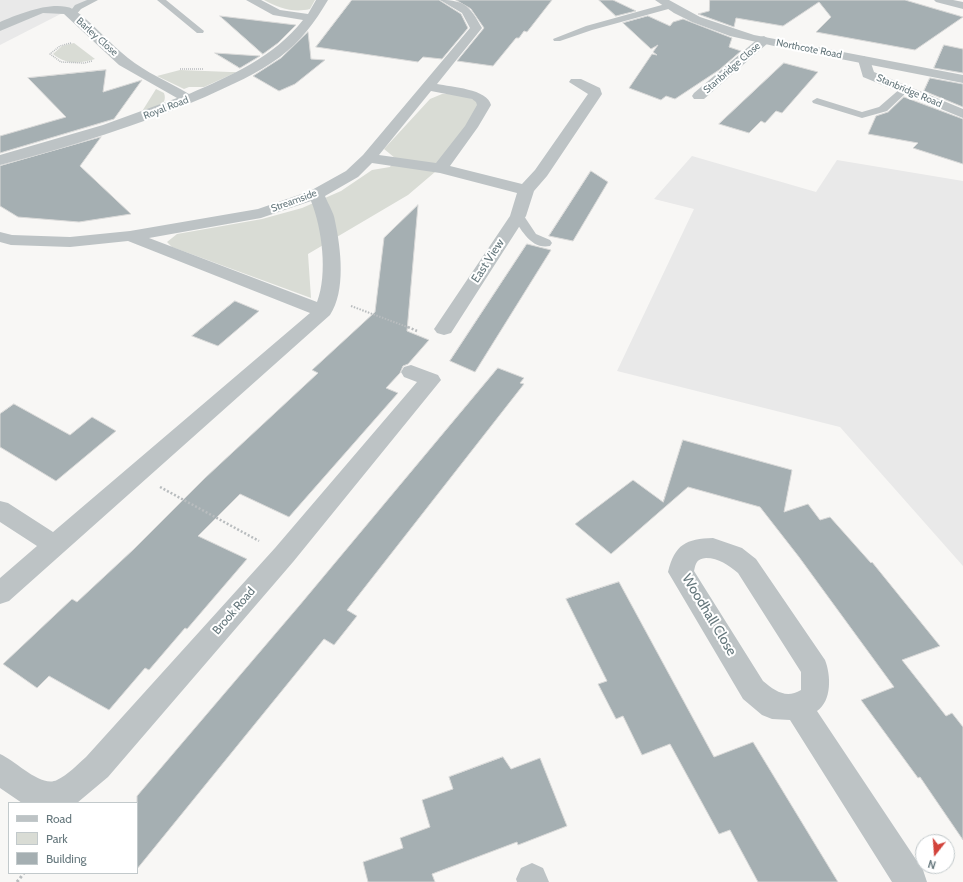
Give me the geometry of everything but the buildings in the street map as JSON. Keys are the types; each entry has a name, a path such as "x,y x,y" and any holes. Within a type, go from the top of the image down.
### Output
{"street":[{"path":"252,0 277,13 312,18"},
{"name":"Royal Road","path":"0,160 135,120 247,73 276,54 293,39 312,18 322,0"},
{"name":"Streamside","path":"0,237 11,240 70,242 130,236 261,213 316,194 352,174 368,158 476,28 467,11 446,0"},
{"path":"940,0 963,6"},
{"name":"Northcote Road","path":"665,3 683,14 720,29 764,40 963,79"},
{"name":"Barley Close","path":"0,27 34,12 48,8 61,8 72,14 124,62 188,99"},
{"name":"Stanbridge Close","path":"699,96 764,40"},
{"name":"Stanbridge Road","path":"864,60 868,74 963,114"},
{"name":"East View","path":"444,329 518,216 526,190 541,173 595,94 595,91 576,82"},
{"path":"428,86 476,96 483,100 484,105 474,122 440,168"},
{"path":"368,158 440,168 526,190"},
{"path":"0,593 137,475 326,304 332,270 327,220 316,194"},
{"path":"130,236 326,304"},
{"name":"Brook Road","path":"0,769 26,789 46,799 64,795 74,789 97,767 284,555 430,380 411,372"},
{"path":"0,510 54,546"},
{"name":"Woodhall Close","path":"713,548 720,550 733,555 747,566 815,669 816,688 811,699 798,707 772,706 753,690 682,572 684,558 694,549 713,548"},
{"path":"798,707 911,882"}],"lane":[{"path":"72,14 78,7 94,0"},
{"path":"161,0 200,31"},
{"path":"557,39 665,3"},
{"path":"817,100 862,115 883,109 904,90"},
{"path":"518,216 532,237 546,243"}],"path":[{"path":"96,36 60,46 50,54 61,62 84,64 115,54"},
{"path":"326,304 438,338 444,329"},
{"path":"137,475 284,555"},
{"path":"17,882 23,874"}],"shaded area":[{"path":"0,0 88,0 0,45"},
{"path":"692,156 816,192 837,160 963,181 963,566 840,427 617,371 694,209 654,199"}],"green space":[{"path":"264,0 315,0 310,9 292,10"},
{"path":"74,43 95,59 78,63 68,62 53,54 62,46"},
{"path":"180,70 237,72 204,87 189,87 184,89 157,76"},
{"path":"156,89 164,93 164,101 158,107 141,113"},
{"path":"442,94 452,94 475,100 479,103 479,117 435,172 408,195 308,254 311,298 172,247 167,242 177,234 262,219 302,208 341,191 372,170 390,167 395,158 384,149 430,99"}]}
